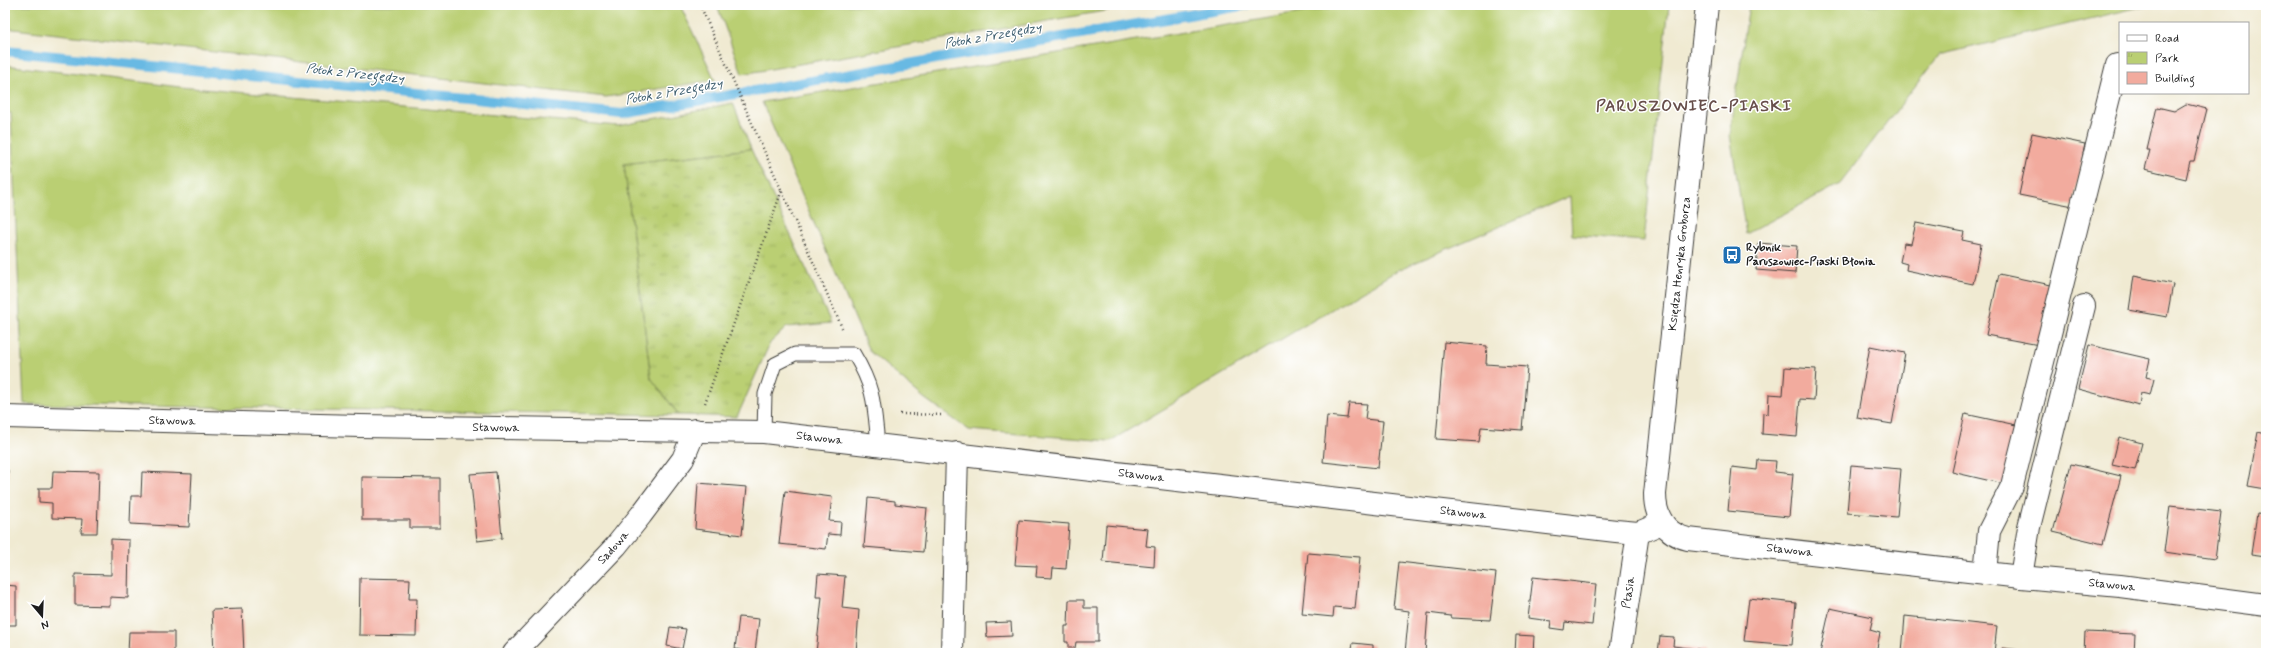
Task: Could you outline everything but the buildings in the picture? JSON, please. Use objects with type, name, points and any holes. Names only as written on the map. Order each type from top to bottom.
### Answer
[{"type":"street","name":"Księdza Henryka Groborza","points":[[1662,522],[1656,509],[1655,494],[1707,5]]},
{"type":"street","points":[[1985,573],[1989,531],[2012,486],[2117,65]]},
{"type":"street","points":[[2021,577],[2029,527],[2084,306]]},
{"type":"street","name":"Stawowa","points":[[5,417],[360,426],[764,432],[957,453],[1638,533]]},
{"type":"street","name":"Sadowa","points":[[514,653],[616,546],[641,516],[683,458],[695,430]]},
{"type":"street","points":[[952,653],[957,453]]},
{"type":"street","points":[[1638,533],[1662,522]]},
{"type":"street","name":"Stawowa","points":[[1662,522],[1675,535],[1688,539],[2021,577],[2120,586],[2266,605]]},
{"type":"street","name":"Ptasia","points":[[1620,653],[1638,533]]},
{"type":"lane","points":[[764,432],[765,394],[775,364],[795,354],[854,354],[867,375],[873,393],[878,444]]},
{"type":"path","points":[[700,5],[854,354]]},
{"type":"path","points":[[695,430],[782,189]]},
{"type":"path","points":[[875,414],[944,415]]},
{"type":"green space","points":[[5,5],[680,5],[715,80],[606,97],[5,28]]},
{"type":"green space","points":[[717,5],[1139,5],[742,74]]},
{"type":"green space","points":[[1348,5],[1669,5],[1644,241],[1572,235],[1570,196],[1398,270],[1110,441],[969,430],[924,398],[869,351],[762,102]]},
{"type":"green space","points":[[1749,5],[2148,5],[1939,55],[1840,184],[1746,234],[1730,135]]},
{"type":"green space","points":[[5,65],[180,87],[618,126],[733,103],[751,149],[624,164],[651,378],[679,415],[24,404],[11,113],[5,112]]},
{"type":"green space","points":[[751,149],[831,323],[787,327],[770,343],[737,417],[679,415],[651,378],[624,164]]},
{"type":"waterway","name":"Potok z Przegędzy","points":[[5,51],[622,114],[1246,5]]},
{"type":"place","name":"Rybnik Paruszowiec-Piaski Błonia","points":[[1732,255]]},
{"type":"district","name":"PARUSZOWIEC-PIASKI","points":[[1694,106]]}]
